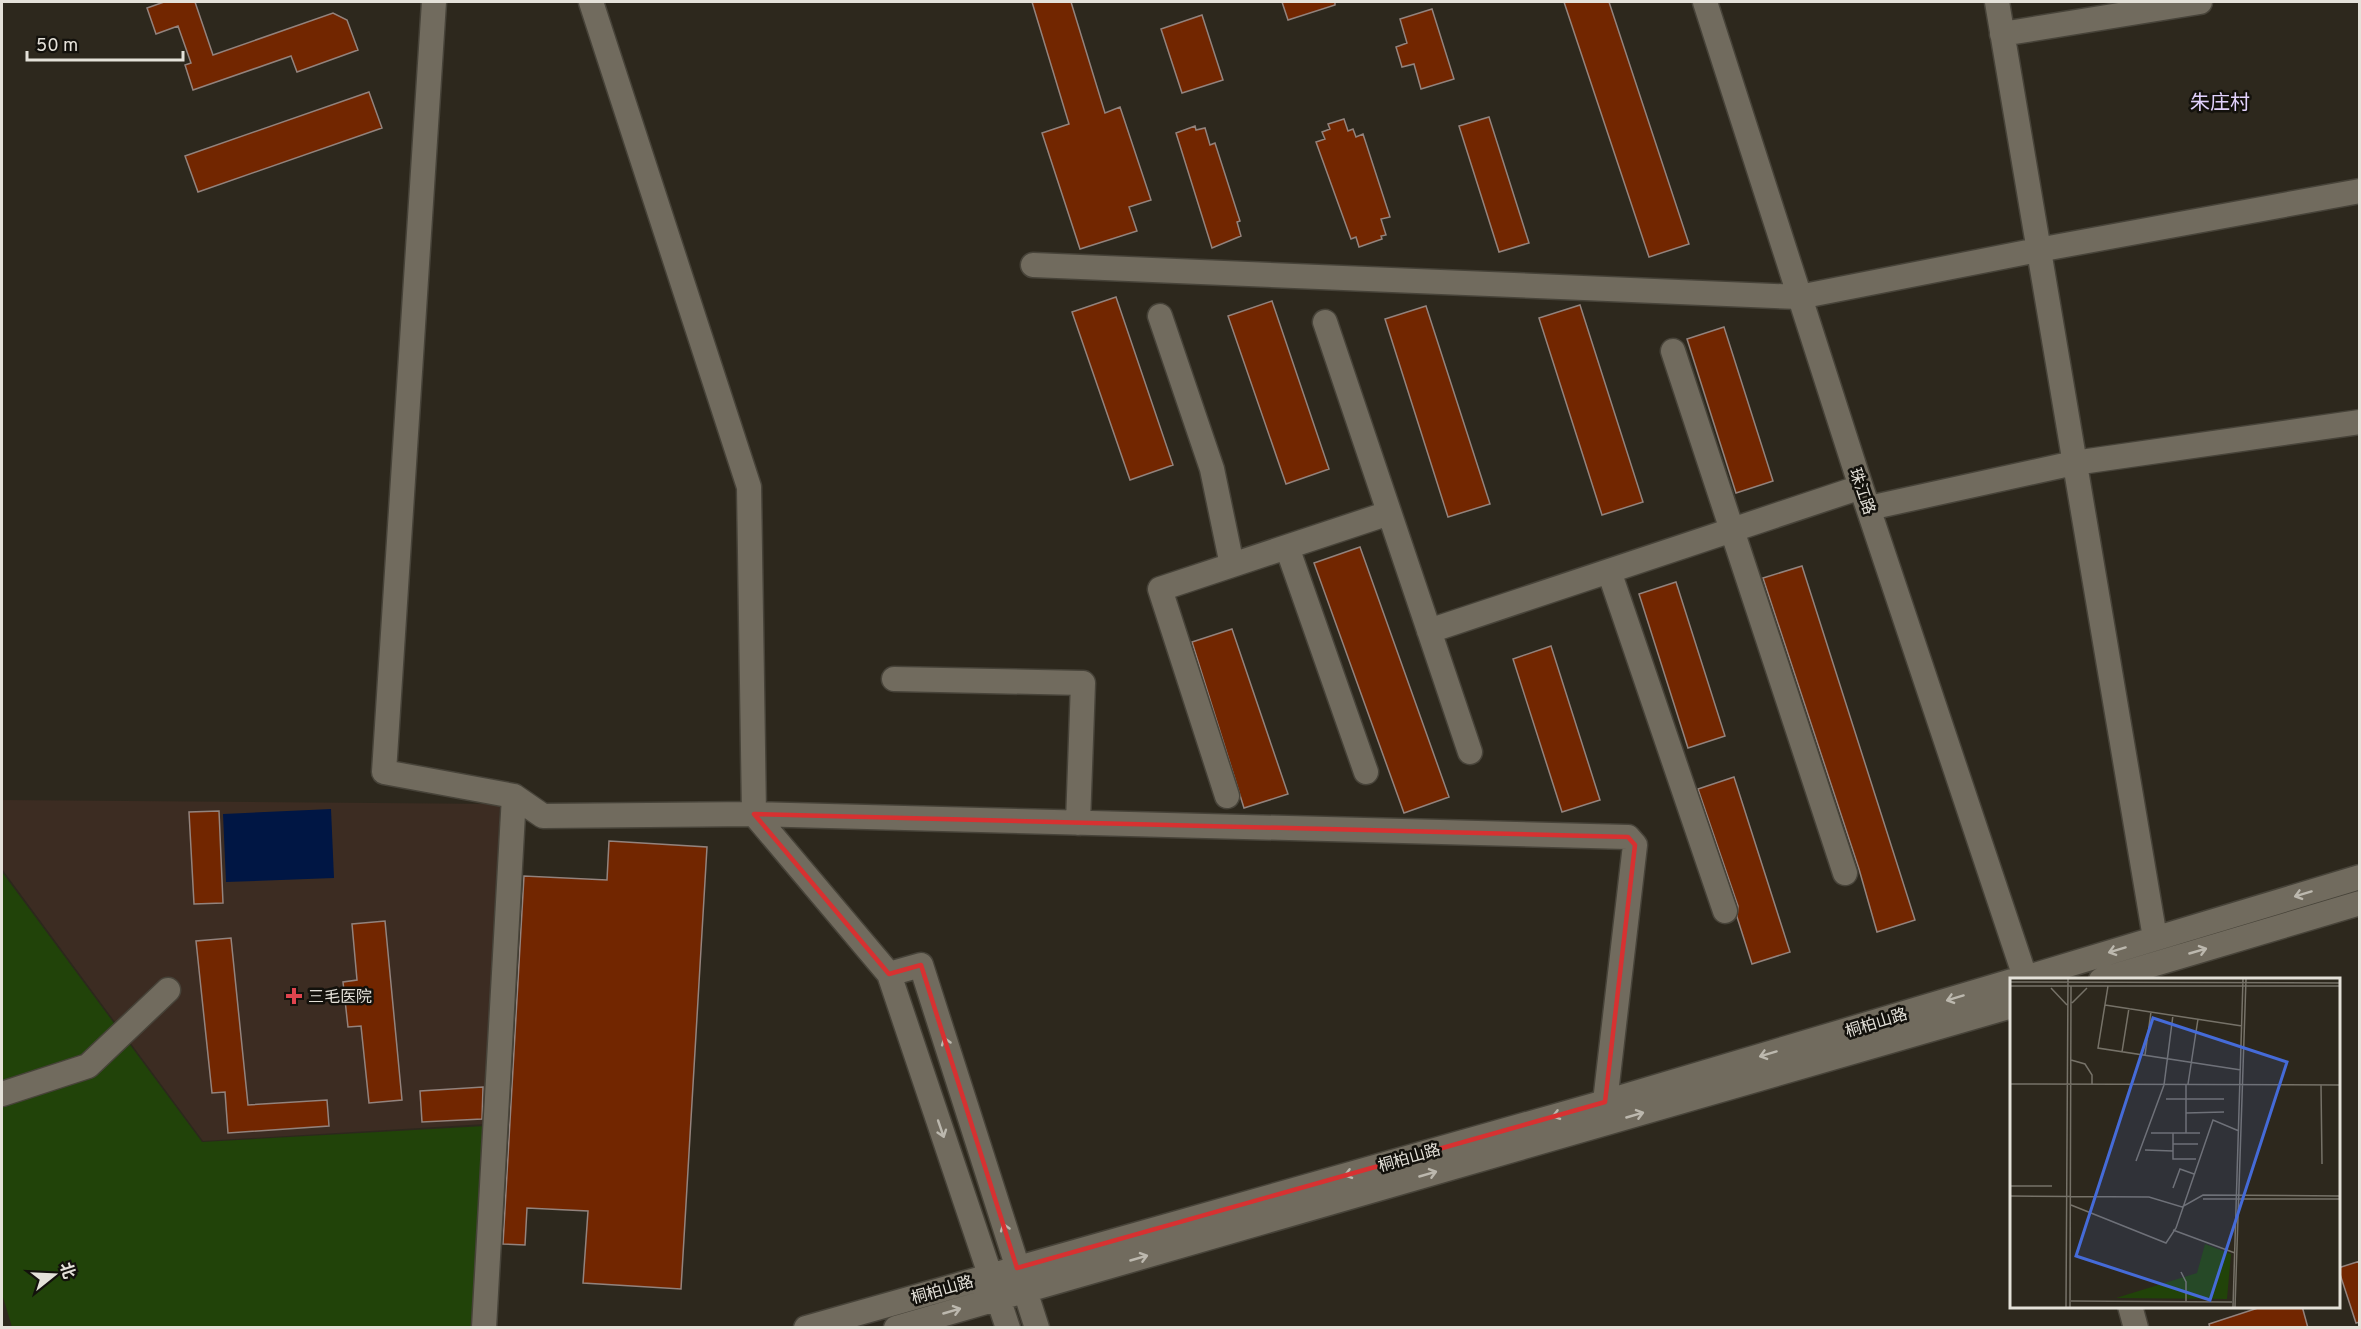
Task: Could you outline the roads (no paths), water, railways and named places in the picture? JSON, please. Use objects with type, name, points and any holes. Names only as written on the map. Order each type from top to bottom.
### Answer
[{"type":"street","points":[[434,2],[384,772],[514,796],[543,816],[754,814],[1628,837],[1635,845],[1605,1102]]},
{"type":"street","points":[[591,2],[749,487],[754,814],[889,974],[1008,1328]]},
{"type":"street","name":"珠江路","points":[[1705,2],[2020,978]]},
{"type":"street","points":[[1997,2],[2154,938]]},
{"type":"street","points":[[2002,34],[2200,2]]},
{"type":"street","points":[[1033,265],[1799,297],[2038,250],[2360,191]]},
{"type":"street","points":[[1160,316],[1212,469],[1232,565]]},
{"type":"street","points":[[1325,322],[1470,752]]},
{"type":"street","points":[[1673,351],[1845,873]]},
{"type":"street","points":[[1429,632],[1732,530],[1865,497],[2074,463],[2360,422]]},
{"type":"street","points":[[1227,796],[1160,589],[1389,513]]},
{"type":"street","points":[[1287,547],[1366,772]]},
{"type":"street","points":[[1610,571],[1725,911]]},
{"type":"street","points":[[894,679],[1083,683],[1078,823]]},
{"type":"street","points":[[484,1328],[514,796]]},
{"type":"street","name":"桐柏山路","points":[[2023,978],[2360,877]]},
{"type":"street","points":[[2109,978],[2360,903]]},
{"type":"street","points":[[889,974],[921,965],[1037,1328]]},
{"type":"street","name":"桐柏山路","points":[[806,1328],[1605,1102],[2010,982]]},
{"type":"street","points":[[2,1094],[88,1066],[168,990]]},
{"type":"street","name":"桐柏山路","points":[[896,1328],[2010,1007]]},
{"type":"street","points":[[2131,1308],[2136,1328]]},
{"type":"water","points":[[331,809],[334,878],[226,882],[223,814]]},
{"type":"place","name":"三毛医院","points":[[294,996]]},
{"type":"district","name":"朱庄村","points":[[2220,102]]}]
